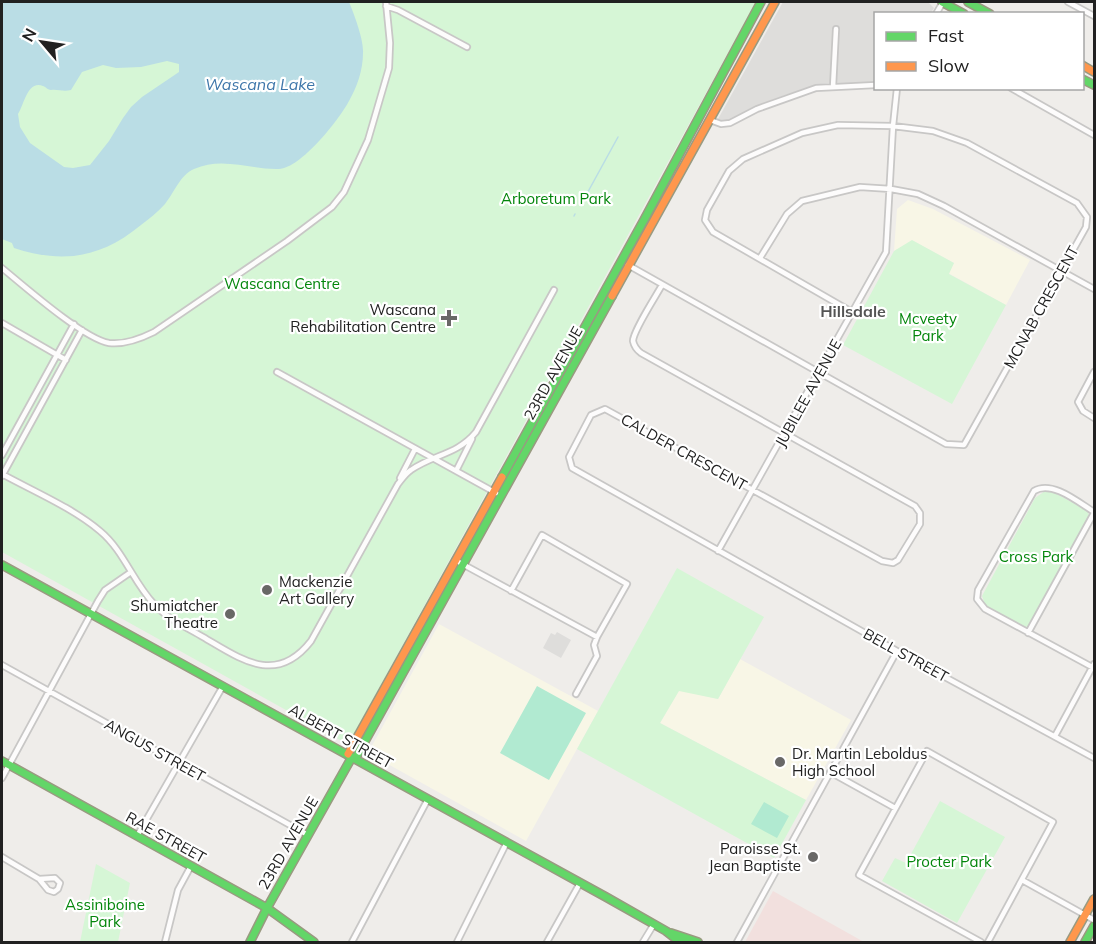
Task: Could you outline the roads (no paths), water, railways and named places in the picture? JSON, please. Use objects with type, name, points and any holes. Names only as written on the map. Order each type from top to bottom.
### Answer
[{"type":"main road","name":"23RD AVENUE","points":[[352,757],[455,560],[761,2]]},
{"type":"main road","name":"23RD AVENUE","points":[[250,942],[775,2]]},
{"type":"main road","points":[[942,2],[960,12]]},
{"type":"main road","points":[[968,2],[986,12]]},
{"type":"main road","name":"ALBERT STREET","points":[[2,565],[507,842],[654,924],[680,942]]},
{"type":"main road","name":"RAE STREET","points":[[5,763],[267,908],[314,942]]},
{"type":"main road","points":[[1070,942],[1095,899]]},
{"type":"main road","points":[[1085,942],[1095,926]]},
{"type":"main road","name":"ALBERT STREET","points":[[666,931],[698,942]]},
{"type":"street","points":[[1068,2],[1095,16]]},
{"type":"street","points":[[386,4],[467,46]]},
{"type":"street","points":[[2,268],[82,330],[99,340],[111,343],[139,339],[154,332],[287,241],[332,207],[344,192],[368,140],[389,68],[390,43],[386,4]]},
{"type":"street","points":[[833,87],[836,29]]},
{"type":"street","points":[[710,120],[721,124],[730,123],[757,109],[816,88],[874,85]]},
{"type":"street","name":"JUBILEE AVENUE","points":[[718,551],[886,252],[897,90]]},
{"type":"street","points":[[1015,90],[1095,135]]},
{"type":"street","name":"MCNAB CRESCENT","points":[[760,258],[713,232],[705,220],[707,210],[729,171],[743,159],[802,133],[838,125],[893,126],[933,131],[967,143],[1077,203],[1087,217],[1086,227],[964,445],[946,444],[820,372]]},
{"type":"street","points":[[852,312],[760,258],[787,214],[802,201],[860,187],[918,194],[1095,289]]},
{"type":"street","points":[[621,261],[820,372]]},
{"type":"street","points":[[662,285],[633,340],[641,353],[915,506],[921,518],[902,556],[893,563],[888,563],[754,490]]},
{"type":"street","points":[[456,471],[554,290]]},
{"type":"street","points":[[2,323],[66,360]]},
{"type":"street","points":[[2,455],[74,324]]},
{"type":"street","points":[[82,330],[2,475],[64,508],[99,530],[115,546],[152,602],[172,620],[240,659],[266,665],[283,663],[298,655],[310,640],[398,484],[415,448]]},
{"type":"street","points":[[276,372],[501,496]]},
{"type":"street","points":[[1095,372],[1078,402],[1083,411],[1095,418]]},
{"type":"street","name":"CALDER CRESCENT","points":[[718,551],[572,468],[569,457],[591,416],[605,409],[754,490]]},
{"type":"street","points":[[398,484],[409,471],[455,450],[476,432]]},
{"type":"street","points":[[1028,633],[1095,512],[1053,488],[1041,487],[1034,492],[978,590],[977,599],[985,609],[1028,633],[1093,665],[1056,736]]},
{"type":"street","points":[[511,591],[542,535],[627,584],[597,637],[594,645],[597,656],[576,694]]},
{"type":"street","name":"BELL STREET","points":[[718,551],[1095,758]]},
{"type":"street","points":[[455,560],[597,637]]},
{"type":"street","points":[[2,778],[5,763],[49,692],[105,590],[131,572]]},
{"type":"street","points":[[737,942],[897,651]]},
{"type":"street","name":"ANGUS STREET","points":[[2,665],[308,835]]},
{"type":"street","points":[[137,836],[223,687]]},
{"type":"street","points":[[981,942],[859,875],[927,751],[1053,822],[988,942]]},
{"type":"street","points":[[830,772],[895,808]]},
{"type":"street","points":[[352,942],[428,799]]},
{"type":"street","points":[[457,942],[507,842]]},
{"type":"street","points":[[2,857],[39,879]]},
{"type":"street","points":[[165,942],[178,890],[192,866]]},
{"type":"street","points":[[1022,879],[1095,920]]},
{"type":"street","points":[[548,942],[580,883]]},
{"type":"street","points":[[643,942],[654,924]]},
{"type":"water","name":"Wascana Lake","points":[[2,2],[349,2],[363,48],[359,78],[352,96],[337,120],[298,161],[279,169],[215,164],[194,169],[185,175],[165,204],[126,236],[111,245],[81,255],[49,256],[32,253],[14,248],[12,243],[2,239]],"holes":[[[167,61],[179,64],[179,72],[131,107],[90,165],[64,167],[30,143],[20,127],[18,114],[30,90],[38,85],[50,90],[71,90],[82,72],[103,65],[116,68],[141,67]]]},
{"type":"waterway","points":[[584,199],[618,137]]},
{"type":"place","name":"Wascana Rehabilitation Centre","points":[[449,318]]},
{"type":"place","name":"Mackenzie Art Gallery","points":[[267,590]]},
{"type":"place","name":"Shumiatcher Theatre","points":[[230,614]]},
{"type":"place","name":"Dr. Martin Leboldus High School","points":[[780,762]]},
{"type":"place","name":"Paroisse St. Jean Baptiste","points":[[813,857]]},
{"type":"district","name":"Hillsdale","points":[[853,311]]},
{"type":"park label","name":"Arboretum Park","points":[[556,198]]},
{"type":"park label","name":"Wascana Centre","points":[[282,283]]},
{"type":"park label","name":"Mcveety Park","points":[[928,326]]},
{"type":"park label","name":"Cross Park","points":[[1036,556]]},
{"type":"park label","name":"Procter Park","points":[[949,861]]},
{"type":"park label","name":"Assiniboine Park","points":[[105,912]]}]
